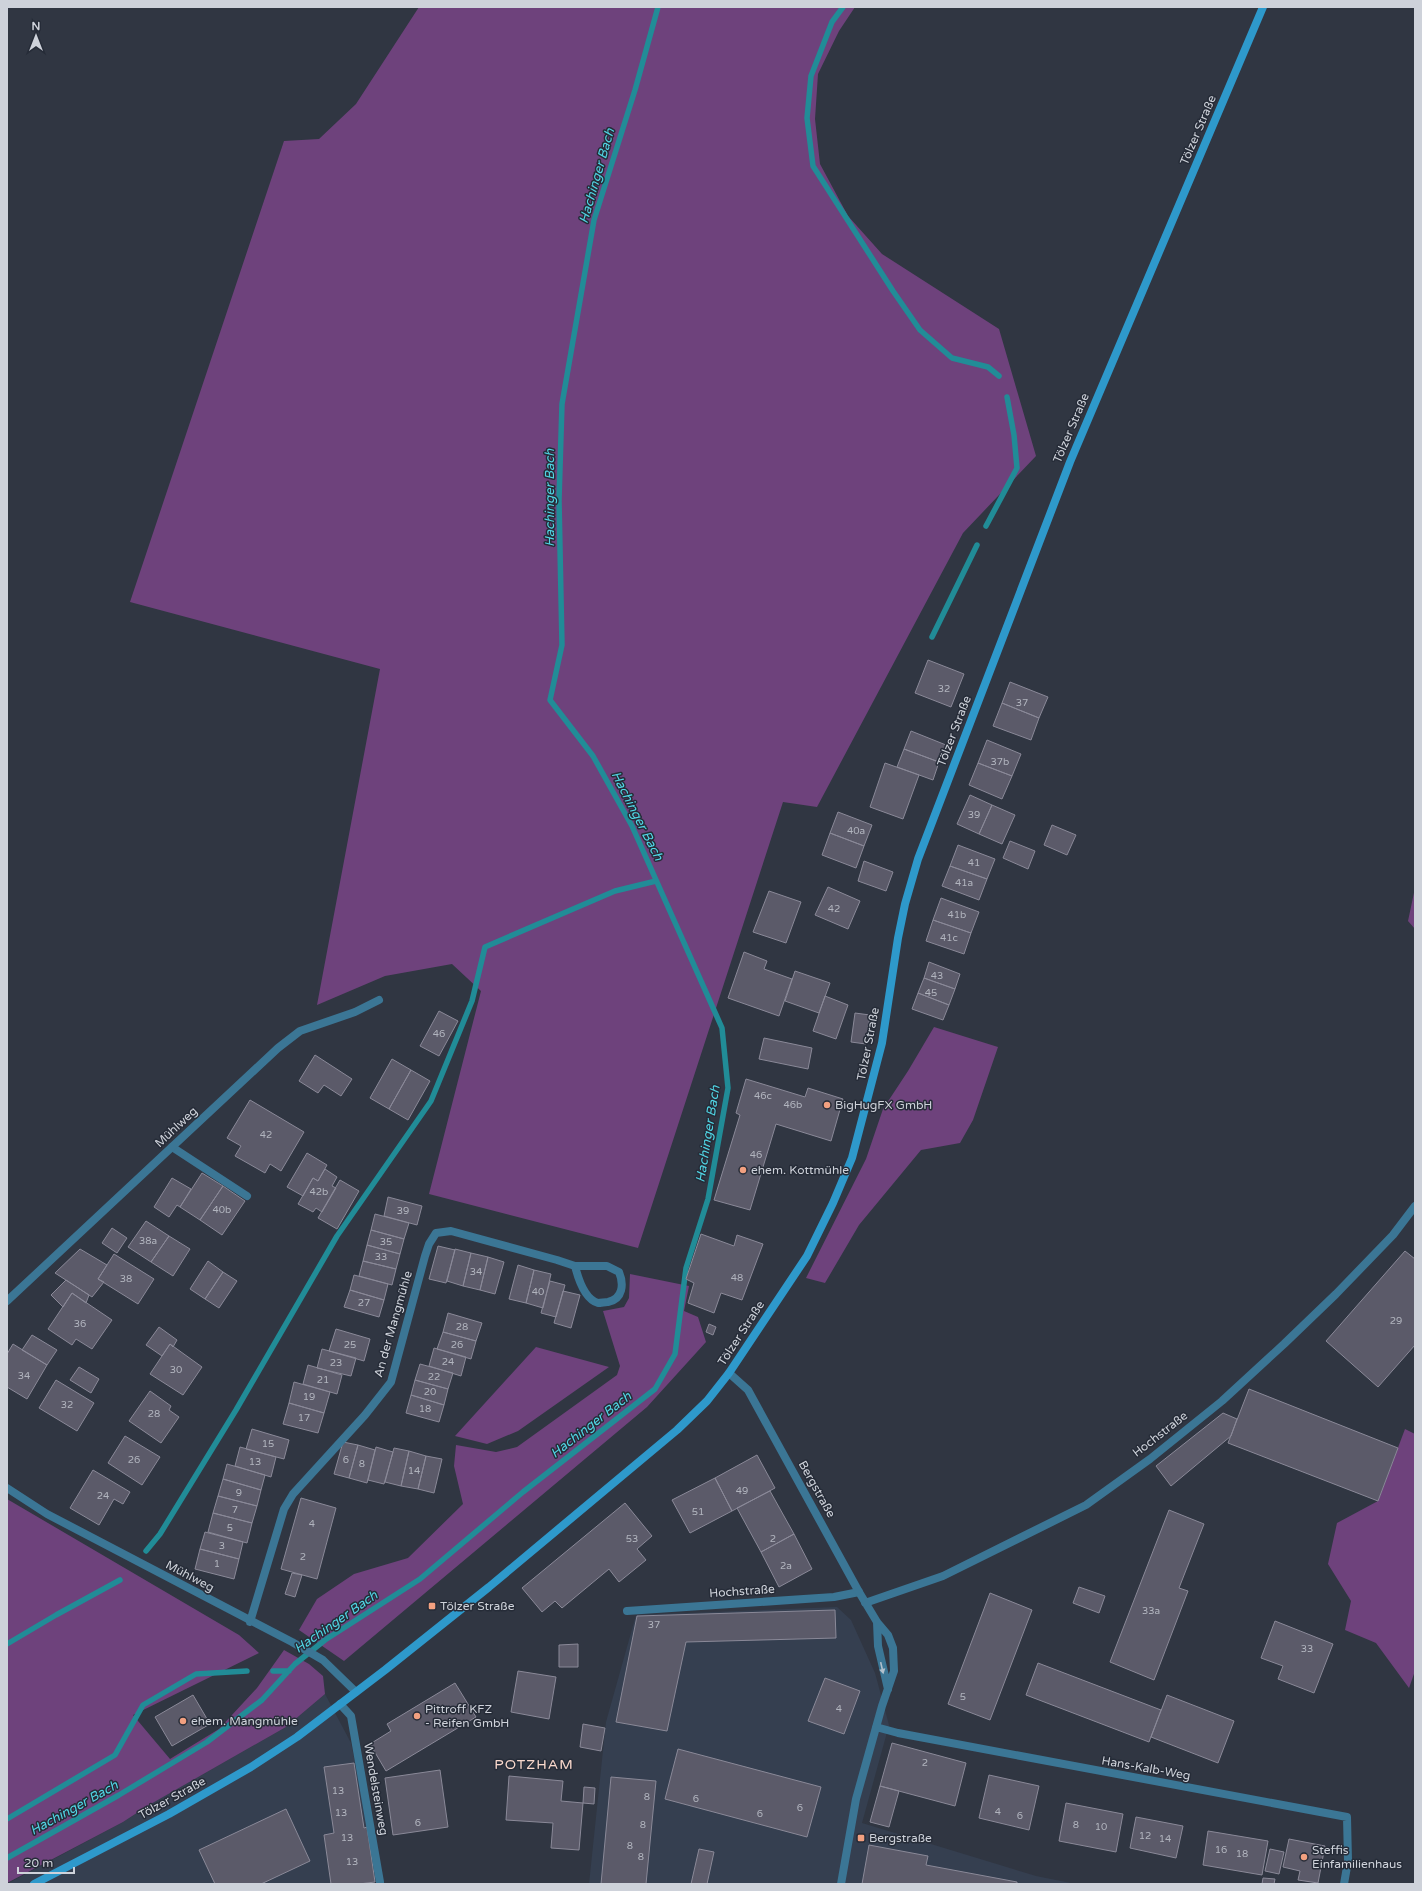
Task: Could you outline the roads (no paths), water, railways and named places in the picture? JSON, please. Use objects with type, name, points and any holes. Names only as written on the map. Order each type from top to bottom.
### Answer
[{"type":"main road","name":"Tölzer Straße","points":[[34,1884],[169,1814],[251,1767],[297,1737],[488,1587],[677,1430],[707,1401],[729,1373],[807,1256],[833,1203],[852,1158],[882,1043],[900,931],[907,897],[918,859],[1070,462],[1263,7]]},
{"type":"street","name":"Mühlweg","points":[[7,1301],[278,1048],[300,1031],[355,1012],[379,1000]]},
{"type":"street","points":[[172,1147],[247,1196]]},
{"type":"street","name":"Hochstraße","points":[[865,1603],[943,1576],[1086,1505],[1099,1496],[1150,1459],[1222,1401],[1336,1294],[1393,1235],[1415,1206]]},
{"type":"street","name":"An der Mangmühle","points":[[250,1622],[284,1510],[293,1494],[365,1415],[391,1382],[425,1256],[429,1244],[436,1234],[451,1231],[575,1266],[607,1266],[620,1272],[623,1287],[618,1297],[610,1301],[598,1303],[591,1298],[578,1279],[575,1266]]},
{"type":"street","name":"Bergstraße","points":[[729,1373],[748,1390],[865,1603],[877,1622],[888,1635],[893,1648],[894,1671],[876,1727],[856,1799],[841,1884]]},
{"type":"street","name":"Mühlweg","points":[[7,1488],[47,1514],[250,1622],[292,1642],[323,1660],[356,1692]]},
{"type":"street","name":"Hochstraße","points":[[626,1611],[834,1597],[859,1592]]},
{"type":"street","name":"Bergstraße","points":[[877,1622],[878,1646],[888,1690]]},
{"type":"street","name":"Wendelsteinweg","points":[[340,1704],[351,1716],[380,1882]]},
{"type":"street","name":"Hans-Kalb-Weg","points":[[876,1727],[898,1733],[1042,1761],[1347,1817],[1348,1861],[1344,1884]]},
{"type":"waterway","name":"Hachinger Bach","points":[[7,1858],[119,1795],[207,1742],[262,1700],[295,1664],[325,1640],[420,1579],[523,1492],[655,1389],[675,1354],[686,1268],[708,1199],[728,1088],[722,1028],[632,826],[593,756],[550,700],[562,645],[559,500],[562,404],[594,220],[635,90],[658,7]]},
{"type":"waterway","points":[[843,7],[832,22],[811,76],[807,118],[813,166],[893,291],[920,330],[952,358],[988,367],[999,376]]},
{"type":"waterway","points":[[986,526],[1017,468],[1014,435],[1007,397]]},
{"type":"waterway","points":[[932,637],[977,545]]},
{"type":"waterway","points":[[146,1551],[160,1534],[236,1410],[337,1236],[431,1101],[472,1001],[485,947],[615,891],[656,881]]},
{"type":"waterway","points":[[7,1644],[120,1580]]},
{"type":"waterway","points":[[7,1819],[115,1755],[143,1705],[196,1674],[247,1671]]},
{"type":"waterway","points":[[273,1671],[289,1671]]},
{"type":"place","name":"BigHugFX GmbH","points":[[827,1105]]},
{"type":"place","name":"ehem. Kottmühle","points":[[743,1170]]},
{"type":"place","name":"Tölzer Straße","points":[[432,1606]]},
{"type":"place","name":"Pittroff KFZ - Reifen GmbH","points":[[417,1716]]},
{"type":"place","name":"ehem. Mangmühle","points":[[183,1721]]},
{"type":"place","name":"Bergstraße","points":[[861,1838]]},
{"type":"place","name":"Steffis Einfamilienhaus","points":[[1304,1857]]},
{"type":"district","name":"POTZHAM","points":[[534,1764]]}]
